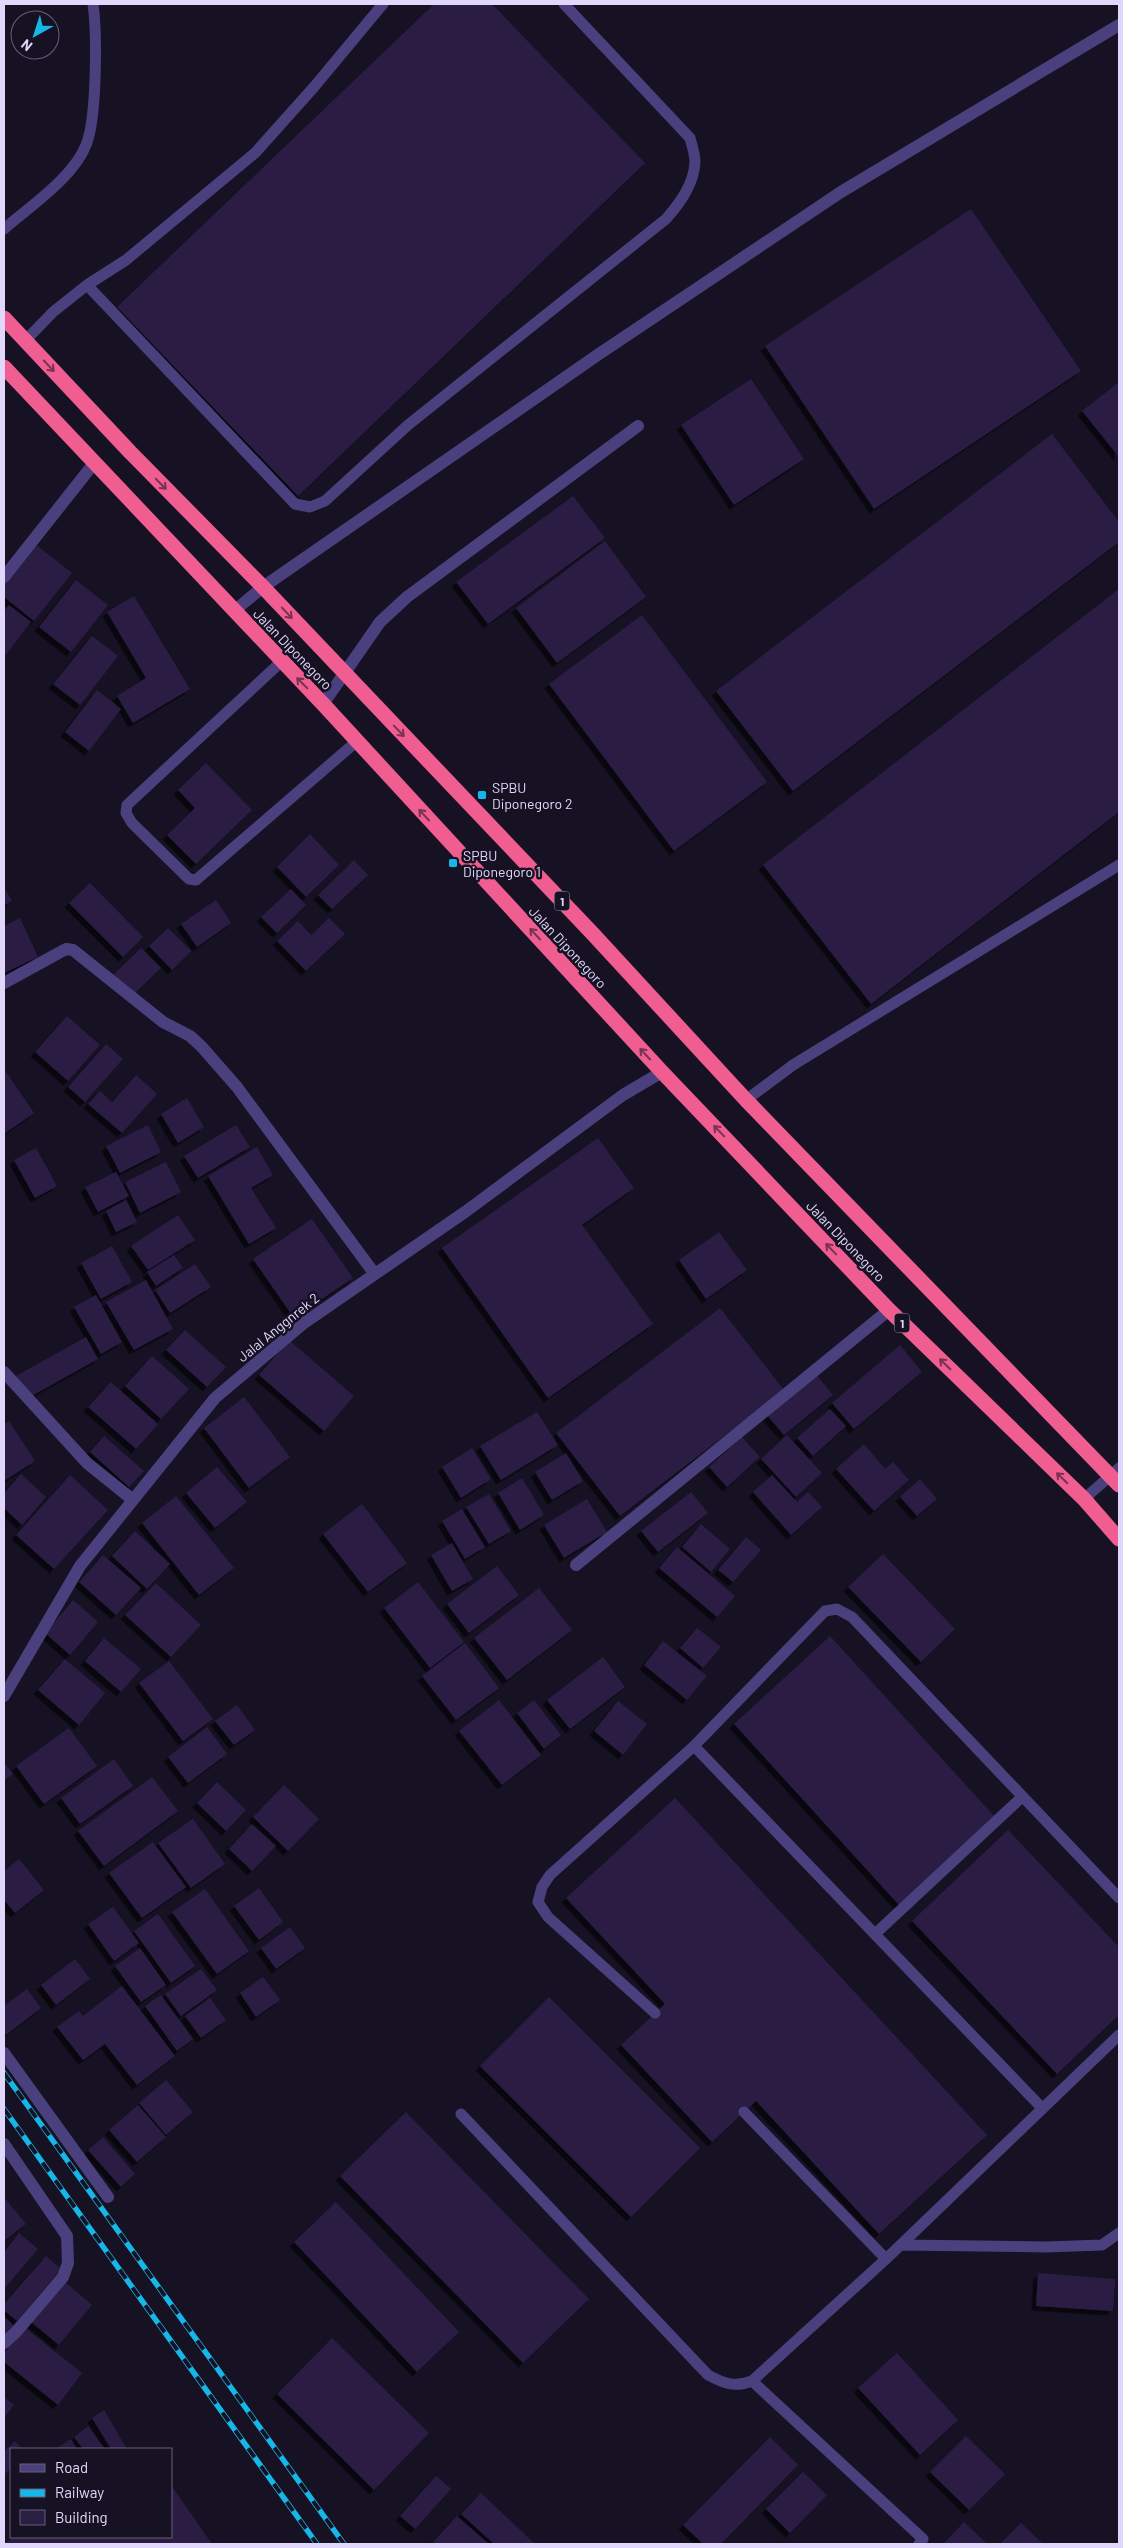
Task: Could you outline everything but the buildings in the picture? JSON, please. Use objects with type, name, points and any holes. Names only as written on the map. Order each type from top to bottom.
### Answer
[{"type":"highway","name":"Jalan Diponegoro","points":[[4,318],[130,452],[263,587],[593,934],[746,1100],[1009,1374],[1116,1476]]},
{"type":"highway","name":"Jalan Diponegoro","points":[[4,367],[281,662],[323,704],[662,1072],[889,1310],[1084,1499],[1119,1539]]},
{"type":"street","points":[[234,611],[263,587],[599,354],[841,192],[1119,25]]},
{"type":"street","points":[[323,704],[345,675],[380,622],[407,597],[638,426]]},
{"type":"street","points":[[4,577],[95,462]]},
{"type":"street","points":[[4,982],[66,949],[73,950],[163,1022],[190,1036],[237,1087],[374,1273]]},
{"type":"street","name":"Jalal Anggnrek 2","points":[[4,1696],[80,1566],[215,1398],[304,1323],[465,1212],[623,1096],[662,1072]]},
{"type":"street","points":[[576,1565],[889,1310]]},
{"type":"street","points":[[4,1372],[87,1463],[133,1500]]},
{"type":"street","points":[[4,2053],[108,2197]]},
{"type":"street","points":[[4,2144],[67,2236],[68,2263],[62,2277],[16,2332],[4,2343]]},
{"type":"lane","points":[[4,229],[68,173],[86,145],[91,118],[94,77],[96,22],[93,4]]},
{"type":"lane","points":[[26,341],[53,312],[87,285],[126,260],[255,153],[314,87],[383,4]]},
{"type":"lane","points":[[87,285],[295,504],[310,507],[325,501],[408,426],[666,220],[681,201],[691,180],[695,161],[690,138],[564,4]]},
{"type":"lane","points":[[281,662],[127,805],[126,814],[132,823],[189,879],[196,880],[356,742]]},
{"type":"lane","points":[[746,1100],[793,1065],[1119,865]]},
{"type":"lane","points":[[1084,1499],[1116,1476]]},
{"type":"lane","points":[[655,2013],[548,1917],[538,1902],[542,1887],[550,1875],[694,1746],[825,1611],[837,1610],[852,1617],[1119,1898]]},
{"type":"lane","points":[[694,1746],[1042,2108]]},
{"type":"lane","points":[[875,1934],[1022,1797]]},
{"type":"lane","points":[[461,2114],[708,2375],[726,2384],[741,2385],[752,2381],[886,2259],[1119,2034]]},
{"type":"lane","points":[[744,2112],[886,2259]]},
{"type":"lane","points":[[901,2244],[1046,2247],[1102,2245],[1119,2233]]},
{"type":"lane","points":[[752,2381],[923,2539],[919,2544]]},
{"type":"railway","points":[[4,2073],[344,2544]]},
{"type":"railway","points":[[4,2109],[317,2544]]},
{"type":"place","name":"SPBU Diponegoro 2","points":[[482,795]]},
{"type":"place","name":"SPBU Diponegoro 1","points":[[453,863]]}]
